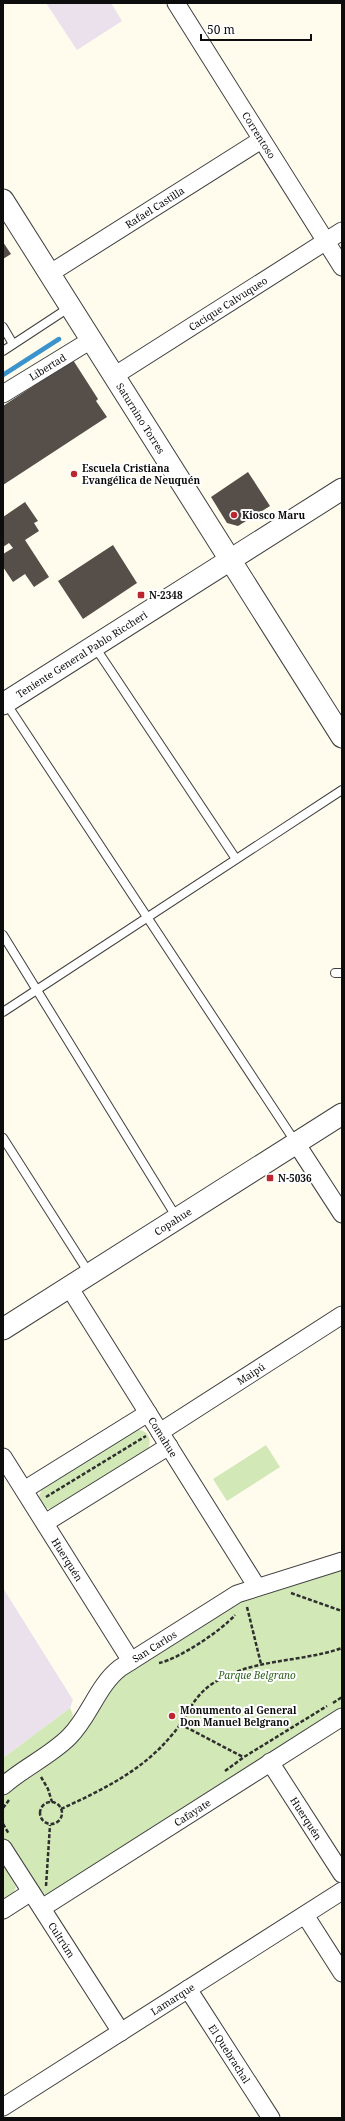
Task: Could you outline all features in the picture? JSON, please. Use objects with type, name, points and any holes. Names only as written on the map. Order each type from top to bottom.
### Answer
[{"type":"street","name":"Correntoso","points":[[176,3],[342,267]]},
{"type":"street","name":"Rafael Castilla","points":[[50,274],[261,140]]},
{"type":"street","name":"Saturnino Torres","points":[[3,200],[342,737]]},
{"type":"street","name":"Cacique Calvuqueo","points":[[114,376],[342,231]]},
{"type":"street","name":"Libertad","points":[[3,394],[91,340]]},
{"type":"street","name":"Teniente General Pablo Riccheri","points":[[4,704],[342,489]]},
{"type":"street","name":"Copahue","points":[[3,1329],[342,1114]]},
{"type":"street","points":[[296,1143],[342,1214]]},
{"type":"street","name":"Comahue","points":[[70,1287],[148,1413],[159,1438],[256,1587]]},
{"type":"street","name":"Maipú","points":[[45,1523],[159,1438],[342,1315]]},
{"type":"street","points":[[24,1490],[148,1413]]},
{"type":"street","name":"Huerquén","points":[[3,1457],[131,1661]]},
{"type":"street","name":"San Carlos","points":[[8,1791],[69,1737],[110,1677],[131,1661],[231,1597],[256,1587],[342,1561]]},
{"type":"street","name":"Cafayate","points":[[42,1908],[342,1717]]},
{"type":"street","name":"Huerquén","points":[[270,1762],[342,1874]]},
{"type":"street","name":"Cultrúm","points":[[3,1848],[39,1889],[42,1908],[121,2032]]},
{"type":"street","points":[[3,1910],[39,1889]]},
{"type":"street","name":"Lamarque","points":[[3,2107],[342,1891]]},
{"type":"street","points":[[304,1914],[342,1974]]},
{"type":"street","name":"El Quebrachal","points":[[188,1989],[271,2118]]},
{"type":"lane","points":[[3,350],[70,307]]},
{"type":"lane","points":[[3,327],[13,344]]},
{"type":"lane","points":[[94,646],[236,859]]},
{"type":"lane","points":[[4,704],[296,1143]]},
{"type":"lane","points":[[3,1012],[342,790]]},
{"type":"lane","points":[[3,935],[177,1218]]},
{"type":"lane","points":[[3,1138],[90,1274]]},
{"type":"path","points":[[45,1498],[159,1438]]},
{"type":"path","points":[[295,1590],[288,1592],[342,1611]]},
{"type":"path","points":[[243,1607],[251,1604]]},
{"type":"path","points":[[246,1605],[261,1664]]},
{"type":"path","points":[[155,1664],[172,1658],[214,1633],[228,1624],[237,1612]]},
{"type":"path","points":[[61,1809],[106,1788],[128,1774],[163,1745],[180,1724],[192,1702],[204,1690],[232,1673],[261,1664],[342,1648]]},
{"type":"path","points":[[180,1724],[244,1757]]},
{"type":"path","points":[[34,1779],[45,1771]]},
{"type":"path","points":[[39,1775],[48,1789],[52,1802],[61,1809]]},
{"type":"path","points":[[3,1808],[8,1791]]},
{"type":"path","points":[[52,1802],[42,1806],[39,1813],[43,1822],[50,1825],[60,1820],[61,1809]]},
{"type":"path","points":[[39,1889],[50,1825]]},
{"type":"shaded area","points":[[46,3],[111,3],[122,21],[77,50]]},
{"type":"shaded area","points":[[3,1588],[73,1700],[70,1708],[3,1758]]},
{"type":"green space","points":[[134,1430],[142,1431],[148,1435],[150,1442],[147,1450],[52,1509],[44,1508],[38,1498],[43,1487]]},
{"type":"green space","points":[[266,1445],[280,1467],[227,1501],[213,1479]]},
{"type":"green space","name":"Parque Belgrano","points":[[342,1568],[342,1709],[52,1893],[43,1895],[38,1891],[3,1837],[3,1795],[6,1791],[110,1685],[231,1604]]},
{"type":"green space","points":[[70,1708],[73,1718],[61,1734],[3,1778],[3,1758]]},
{"type":"green space","points":[[3,1863],[16,1887],[13,1894],[3,1901]]},
{"type":"building","points":[[3,242],[11,254],[3,259]]},
{"type":"building","points":[[73,360],[98,399],[96,401],[107,417],[3,485],[3,406]]},
{"type":"building","points":[[248,472],[270,506],[238,526],[227,523],[211,497]]},
{"type":"building","points":[[25,502],[38,521],[34,523],[39,531],[25,540],[49,577],[34,587],[25,574],[13,582],[3,567],[3,554],[13,548],[9,543],[3,547],[3,517]]},
{"type":"building","points":[[113,545],[137,583],[83,619],[58,581]]},
{"type":"waterway","points":[[3,375],[59,339]]},
{"type":"place","name":"Escuela Cristiana Evangélica de Neuquén","points":[[74,474]]},
{"type":"place","name":"Kiosco Maru","points":[[234,515]]},
{"type":"place","name":"N-2348","points":[[141,595]]},
{"type":"place","name":"N-5036","points":[[270,1178]]},
{"type":"place","name":"Monumento al General Don Manuel Belgrano","points":[[172,1716]]}]
